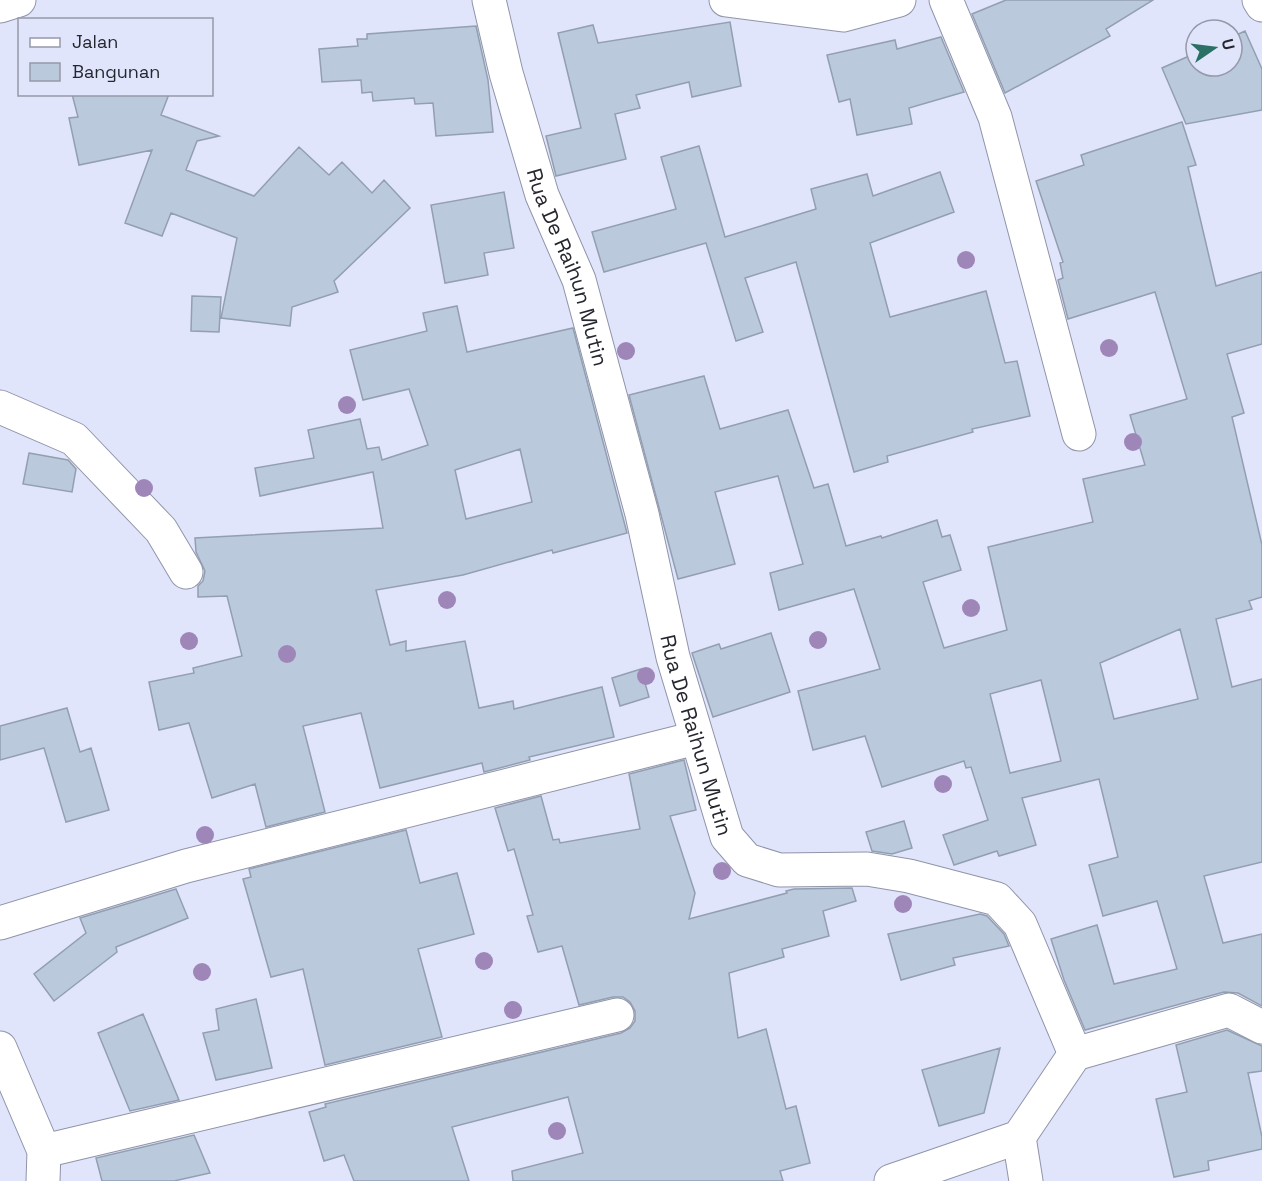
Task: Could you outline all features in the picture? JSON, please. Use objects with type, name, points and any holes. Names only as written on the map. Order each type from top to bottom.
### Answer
[{"type":"street","points":[[0,6],[20,0]]},
{"type":"street","name":"Rua De Raihun Mutin","points":[[489,0],[506,74],[542,195],[579,280],[642,514],[673,657],[727,837],[747,860],[779,870],[867,869],[909,876],[997,899],[1020,924],[1075,1054]]},
{"type":"street","points":[[726,0],[843,15],[900,0]]},
{"type":"street","points":[[946,0],[995,117],[1079,434]]},
{"type":"street","points":[[1259,0],[1262,5]]},
{"type":"street","points":[[0,407],[74,439],[161,530],[186,572]]},
{"type":"street","points":[[0,923],[186,866],[696,738]]},
{"type":"street","points":[[891,1181],[1019,1137],[1075,1054],[1229,1010],[1262,1027]]},
{"type":"street","points":[[0,1048],[44,1166],[617,1015]]},
{"type":"street","points":[[1019,1137],[1026,1181]]},
{"type":"building","points":[[1006,0],[1153,0],[1106,29],[1110,36],[1005,93],[972,14]]},
{"type":"building","points":[[730,22],[741,86],[692,97],[689,82],[636,95],[640,108],[615,114],[626,159],[556,176],[546,136],[581,128],[558,33],[593,25],[598,43]]},
{"type":"building","points":[[476,26],[488,80],[493,132],[436,136],[433,103],[415,104],[414,98],[373,101],[372,92],[362,93],[361,80],[322,82],[319,49],[358,46],[357,39],[367,39],[367,34]]},
{"type":"building","points":[[1244,31],[1262,69],[1262,110],[1186,124],[1162,68],[1184,58],[1184,78],[1244,78]]},
{"type":"building","points":[[941,37],[964,92],[909,108],[912,124],[857,135],[850,99],[839,102],[827,55],[895,40],[897,49]]},
{"type":"building","points":[[73,96],[168,96],[161,115],[219,136],[197,141],[186,170],[254,196],[299,147],[329,175],[342,162],[372,193],[384,180],[410,208],[334,281],[338,292],[292,307],[290,326],[221,318],[237,238],[171,213],[162,236],[125,223],[152,150],[79,165],[69,118],[78,117]]},
{"type":"building","points":[[1182,122],[1196,165],[1188,167],[1216,286],[1262,272],[1262,344],[1227,354],[1244,413],[1232,417],[1262,545],[1262,597],[1249,601],[1252,609],[1216,619],[1232,687],[1262,679],[1262,862],[1204,876],[1223,943],[1262,934],[1262,1006],[1238,993],[1224,992],[1085,1030],[1064,980],[1051,939],[1097,925],[1114,984],[1177,969],[1157,901],[1103,916],[1089,865],[1118,857],[1099,779],[1022,798],[1036,845],[999,856],[997,851],[954,865],[943,835],[988,820],[971,767],[966,768],[964,761],[882,787],[865,736],[813,750],[798,691],[880,669],[854,589],[779,610],[770,573],[803,564],[778,476],[715,492],[735,564],[678,579],[629,395],[704,376],[720,429],[788,410],[814,488],[828,484],[846,546],[881,536],[882,538],[937,520],[942,537],[950,535],[961,570],[923,582],[944,648],[1007,630],[988,547],[1093,522],[1083,479],[1145,465],[1130,415],[1187,399],[1155,292],[1068,319],[1058,280],[1063,278],[1060,263],[1063,262],[1036,181],[1084,165],[1081,155]],"holes":[[[1180,629],[1198,699],[1114,719],[1100,663]],[[1041,680],[1061,761],[1010,773],[990,694]]]},
{"type":"building","points":[[699,146],[725,237],[816,209],[811,189],[867,174],[873,196],[940,172],[954,212],[870,243],[890,317],[986,291],[1005,363],[1017,361],[1030,416],[972,429],[973,432],[887,456],[888,462],[854,472],[796,262],[745,278],[763,332],[736,341],[706,243],[604,272],[592,232],[676,209],[661,157]]},
{"type":"building","points":[[504,192],[514,248],[484,253],[488,275],[445,283],[431,205]]},
{"type":"building","points":[[192,296],[221,297],[219,332],[191,331]]},
{"type":"building","points":[[457,306],[467,352],[573,328],[627,533],[553,553],[552,550],[463,575],[376,590],[390,645],[406,641],[406,651],[465,641],[479,708],[513,701],[514,709],[602,687],[614,737],[529,757],[530,760],[484,772],[482,763],[380,788],[361,713],[303,726],[325,812],[266,827],[255,784],[212,798],[189,723],[159,730],[149,682],[194,673],[193,668],[242,656],[227,596],[198,597],[198,586],[203,581],[205,571],[196,552],[195,538],[383,528],[373,472],[260,496],[255,468],[314,458],[308,430],[360,419],[367,449],[379,447],[382,460],[428,445],[409,389],[363,400],[350,350],[427,331],[423,313]],"holes":[[[520,449],[532,502],[466,519],[455,470]]]},
{"type":"building","points":[[29,453],[68,460],[76,469],[72,492],[23,484]]},
{"type":"building","points":[[771,633],[790,692],[713,717],[692,653],[719,644],[721,649]]},
{"type":"building","points":[[641,669],[649,697],[620,706],[612,678]]},
{"type":"building","points":[[67,708],[80,752],[91,748],[109,810],[66,822],[44,748],[0,760],[0,726]]},
{"type":"building","points":[[684,760],[696,810],[670,816],[695,893],[689,919],[787,893],[786,891],[794,889],[852,888],[856,901],[823,911],[829,936],[782,949],[784,957],[729,973],[738,1038],[766,1029],[786,1109],[796,1106],[810,1163],[780,1171],[783,1181],[513,1181],[512,1171],[583,1153],[568,1097],[452,1127],[469,1181],[354,1181],[344,1155],[324,1161],[309,1112],[326,1107],[325,1104],[621,1033],[630,1028],[635,1021],[635,1011],[630,1002],[623,997],[613,997],[579,1005],[562,946],[538,952],[527,916],[533,915],[514,849],[508,851],[495,808],[541,796],[553,840],[559,839],[560,843],[640,829],[629,774]]},
{"type":"building","points":[[904,821],[912,848],[892,854],[872,851],[866,832]]},
{"type":"building","points":[[406,830],[420,883],[457,873],[474,934],[418,949],[442,1037],[325,1065],[303,969],[271,977],[243,879],[251,877],[249,869]]},
{"type":"building","points":[[176,889],[188,918],[116,947],[117,952],[54,1001],[34,974],[86,933],[80,918]]},
{"type":"building","points":[[980,914],[987,916],[1004,934],[1009,946],[953,958],[955,965],[901,980],[888,934]]},
{"type":"building","points":[[256,999],[272,1068],[216,1080],[203,1033],[219,1030],[216,1009]]},
{"type":"building","points":[[143,1014],[179,1100],[130,1111],[98,1033]]},
{"type":"building","points":[[1227,1030],[1262,1046],[1262,1071],[1248,1073],[1262,1137],[1262,1149],[1208,1161],[1209,1170],[1174,1177],[1156,1099],[1187,1092],[1176,1045]]},
{"type":"building","points":[[1000,1048],[984,1113],[939,1126],[922,1070]]},
{"type":"building","points":[[194,1135],[210,1173],[174,1181],[102,1181],[96,1158]]}]
